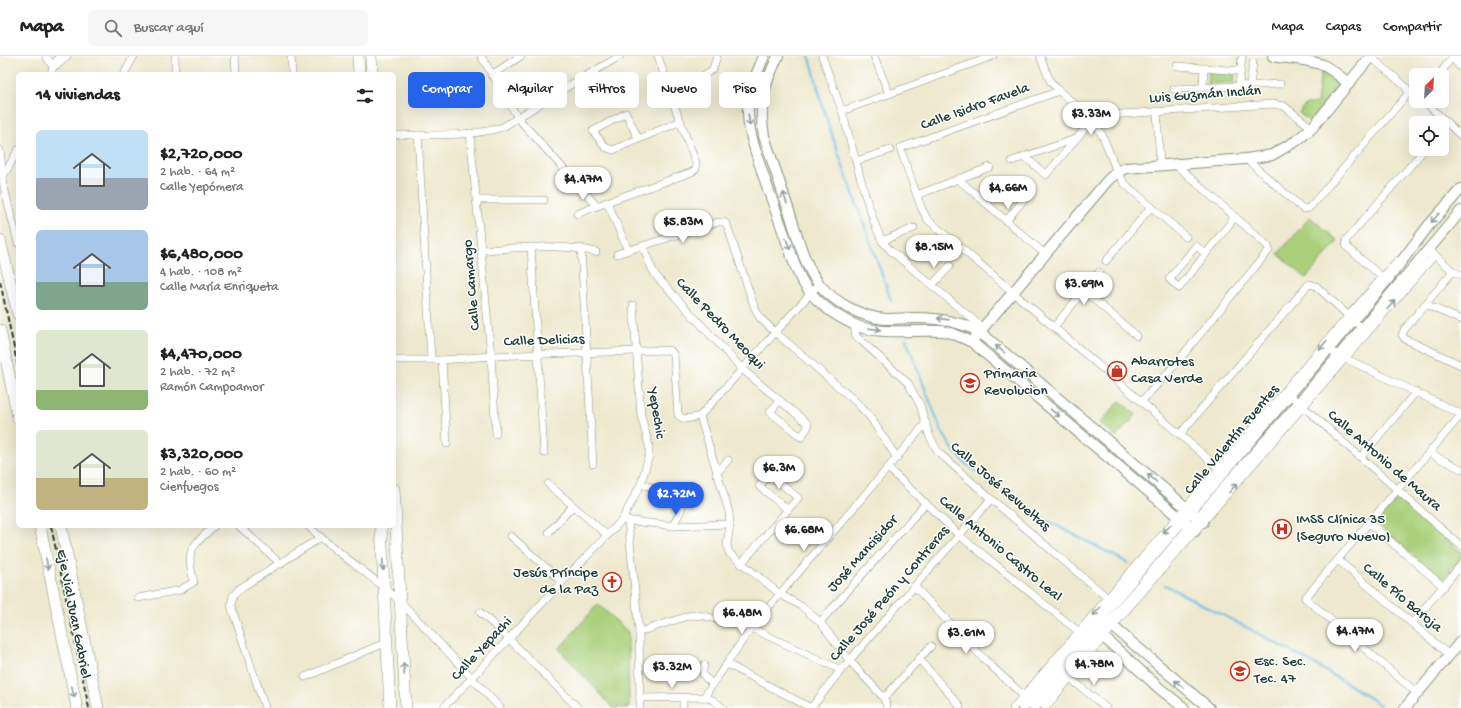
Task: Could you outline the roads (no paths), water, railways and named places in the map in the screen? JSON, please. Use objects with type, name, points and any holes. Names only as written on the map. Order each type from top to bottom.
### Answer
[{"type":"main road","points":[[358,56],[359,72]]},
{"type":"main road","points":[[371,56],[372,72]]},
{"type":"main road","points":[[0,240],[16,306]]},
{"type":"main road","points":[[0,330],[16,408]]},
{"type":"main road","points":[[396,521],[406,708]]},
{"type":"main road","name":"Eje Vial Juan Gabriel","points":[[40,528],[77,708]]},
{"type":"main road","name":"Eje Vial Juan Gabriel","points":[[61,528],[98,708]]},
{"type":"main road","points":[[381,528],[390,708]]},
{"type":"street","points":[[46,56],[52,71]]},
{"type":"street","points":[[52,71],[59,56]]},
{"type":"street","points":[[52,71],[67,56]]},
{"type":"street","points":[[125,72],[134,56]]},
{"type":"street","points":[[175,56],[175,72]]},
{"type":"street","points":[[235,56],[236,72]]},
{"type":"street","points":[[291,56],[292,72]]},
{"type":"street","points":[[491,74],[521,56]]},
{"type":"street","points":[[396,135],[470,133],[495,130],[503,127],[620,56]]},
{"type":"street","points":[[577,214],[692,172],[696,169],[696,163],[658,56]]},
{"type":"street","points":[[709,72],[713,69],[717,56]]},
{"type":"street","points":[[764,56],[754,80],[748,110],[752,139],[764,180],[794,263],[803,283],[811,294],[827,308],[854,325],[874,330],[943,331],[972,342],[1186,524]]},
{"type":"street","points":[[778,56],[765,87],[761,104],[764,136],[800,244],[809,267],[819,284],[840,302],[868,316],[886,319],[943,319],[982,330]]},
{"type":"street","points":[[822,56],[842,111],[866,198],[882,241],[890,250],[1195,515]]},
{"type":"street","points":[[874,56],[889,94]]},
{"type":"street","points":[[842,111],[993,56]]},
{"type":"street","points":[[1040,56],[1050,81],[1059,91],[1093,119],[1104,139],[1117,172],[1126,184],[1186,237]]},
{"type":"street","points":[[1239,86],[1242,56]]},
{"type":"street","points":[[1273,56],[1315,62],[1331,70],[1349,84]]},
{"type":"street","points":[[972,342],[1108,180],[1117,172],[1126,168],[1246,159],[1272,154],[1283,149],[1312,128],[1371,56],[1408,90],[1407,95],[1310,208],[1305,209],[1246,159]]},
{"type":"street","points":[[483,57],[491,74],[518,118],[597,206]]},
{"type":"street","points":[[1448,68],[1458,60]]},
{"type":"street","points":[[1250,85],[1253,63]]},
{"type":"street","points":[[1177,66],[1240,71]]},
{"type":"street","points":[[1203,87],[1204,68]]},
{"type":"street","points":[[1174,89],[1280,84]]},
{"type":"street","name":"Calle Isidro Favela","points":[[917,195],[900,148],[1059,91]]},
{"type":"street","name":"Luis Guzmán Inclán","points":[[1093,119],[1108,115],[1273,104],[1284,106],[1312,128]]},
{"type":"street","points":[[1430,108],[1436,116]]},
{"type":"street","points":[[1157,112],[1160,165]]},
{"type":"street","points":[[638,138],[626,113],[592,131],[606,147],[611,150],[681,121]]},
{"type":"street","points":[[1024,156],[1046,174],[1093,119]]},
{"type":"street","points":[[1449,129],[1461,136]]},
{"type":"street","name":"Calle Camargo","points":[[470,133],[482,250],[496,434]]},
{"type":"street","points":[[418,135],[431,359]]},
{"type":"street","points":[[752,139],[764,136]]},
{"type":"street","points":[[1012,161],[1076,139]]},
{"type":"street","points":[[0,150],[6,198],[15,218]]},
{"type":"street","points":[[856,161],[890,150]]},
{"type":"street","points":[[3,176],[16,153]]},
{"type":"street","points":[[1382,277],[1348,247],[1346,243],[1347,239],[1419,156]]},
{"type":"street","points":[[1142,401],[1173,367],[1268,253],[1269,249],[1268,246],[1174,164]]},
{"type":"street","points":[[990,167],[917,195],[927,219],[1219,468]]},
{"type":"street","points":[[958,179],[1046,255]]},
{"type":"street","name":"Calle Valentín Fuentes","points":[[1195,515],[1260,430],[1328,350],[1351,317],[1406,256],[1429,225],[1461,189]]},
{"type":"street","points":[[1006,221],[1026,197]]},
{"type":"street","points":[[477,200],[544,200]]},
{"type":"street","points":[[607,202],[628,250]]},
{"type":"street","points":[[1447,205],[1460,212]]},
{"type":"street","points":[[1106,261],[1151,207]]},
{"type":"street","name":"Calle Valentín Fuentes","points":[[1030,705],[1099,633],[1107,623],[1117,605],[1186,524],[1301,406],[1431,252],[1460,212]]},
{"type":"street","points":[[1206,254],[1196,246],[1169,279],[1179,288],[1206,254],[1235,217]]},
{"type":"street","points":[[617,254],[718,222],[724,222],[730,230],[754,306],[760,318],[856,402],[870,417],[896,458]]},
{"type":"street","points":[[882,241],[914,228]]},
{"type":"street","points":[[531,247],[544,453]]},
{"type":"street","points":[[482,250],[531,247],[581,248],[596,252]]},
{"type":"street","name":"Calle Pedro Meoqui","points":[[643,247],[657,277],[742,370],[780,400],[807,423],[808,425],[801,437],[770,412],[780,400]]},
{"type":"street","points":[[581,248],[593,464]]},
{"type":"street","points":[[1431,252],[1453,271],[1461,275]]},
{"type":"street","points":[[1013,708],[1030,705],[1078,632],[1117,605],[1141,578],[1195,515],[1219,468],[1351,317],[1382,277],[1395,263],[1406,256]]},
{"type":"street","points":[[932,285],[950,266]]},
{"type":"street","points":[[1453,271],[1404,330],[1402,335],[1405,339],[1461,365]]},
{"type":"street","points":[[1054,327],[1099,272]]},
{"type":"street","points":[[819,284],[700,416],[716,474],[729,512],[730,524],[727,548],[729,553],[780,594],[801,606],[820,622],[850,661],[884,698],[887,708]]},
{"type":"street","points":[[1180,434],[1310,284],[1316,286],[1365,331]]},
{"type":"street","points":[[1084,291],[1137,336]]},
{"type":"street","points":[[1426,304],[1461,320]]},
{"type":"street","name":"Yepechic","points":[[625,520],[641,484],[649,455],[649,446],[641,416],[633,305]]},
{"type":"street","name":"Calle José Revueltas","points":[[854,325],[856,336],[908,383],[920,405],[929,435],[938,452],[991,499],[1117,605]]},
{"type":"street","name":"Calle Delicias","points":[[396,360],[442,360],[491,356],[667,350],[674,355],[677,413],[679,417],[686,419],[700,416]]},
{"type":"street","points":[[1328,350],[1461,415],[1305,598],[1417,693]]},
{"type":"street","points":[[442,360],[447,444]]},
{"type":"street","points":[[1361,457],[1416,392]]},
{"type":"street","name":"Calle Antonio de Maura","points":[[1290,395],[1461,546]]},
{"type":"street","points":[[704,697],[751,628],[926,424]]},
{"type":"street","points":[[1246,436],[1260,430]]},
{"type":"street","points":[[1429,453],[1461,469]]},
{"type":"street","points":[[716,474],[728,460]]},
{"type":"street","name":"Calle Antonio Castro Leal","points":[[888,468],[959,535],[1078,632]]},
{"type":"street","points":[[742,564],[787,509],[798,498],[770,474],[759,486],[787,509]]},
{"type":"street","points":[[548,484],[606,536]]},
{"type":"street","points":[[641,484],[682,497],[684,504],[673,526]]},
{"type":"street","name":"Calle José Peón y Contreras","points":[[811,708],[840,670],[850,661],[991,499]]},
{"type":"street","name":"José Mancisidor","points":[[820,622],[926,503]]},
{"type":"street","points":[[549,532],[573,506]]},
{"type":"street","points":[[640,708],[639,632],[625,520],[673,526],[730,524]]},
{"type":"street","name":"Calle Yepachi","points":[[443,708],[606,536],[625,520]]},
{"type":"street","points":[[1369,523],[1444,587]]},
{"type":"street","points":[[138,598],[180,590],[194,582],[189,557],[191,550],[212,528]]},
{"type":"street","points":[[241,528],[281,564]]},
{"type":"street","points":[[310,528],[320,538],[384,587],[401,602],[500,708]]},
{"type":"street","points":[[511,536],[562,582]]},
{"type":"street","points":[[265,708],[231,606],[233,596],[239,589],[281,564],[320,538]]},
{"type":"street","name":"Calle Pío Baroja","points":[[1338,560],[1449,655]]},
{"type":"street","points":[[1412,623],[1444,587],[1461,565]]},
{"type":"street","points":[[915,587],[1030,705]]},
{"type":"street","points":[[480,612],[578,708]]},
{"type":"street","points":[[639,632],[691,615],[698,615],[751,628],[840,670]]},
{"type":"street","points":[[1107,623],[1209,708]]},
{"type":"street","points":[[1045,708],[1070,678],[1099,633],[1159,688],[1184,708]]},
{"type":"street","points":[[1405,708],[1461,641]]},
{"type":"street","points":[[305,677],[387,642]]},
{"type":"street","points":[[884,698],[931,646]]},
{"type":"street","points":[[919,660],[960,708]]},
{"type":"street","points":[[727,664],[811,708]]},
{"type":"street","points":[[704,665],[702,674],[713,684]]},
{"type":"street","points":[[1070,678],[1106,708]]},
{"type":"street","points":[[640,698],[704,697],[714,700],[723,708]]},
{"type":"street","points":[[683,698],[683,708]]},
{"type":"waterway","points":[[809,56],[824,112],[891,301]]},
{"type":"waterway","points":[[906,339],[941,430],[954,451],[966,464],[1046,520],[1128,563]]},
{"type":"waterway","points":[[1165,585],[1328,672],[1380,705]]},
{"type":"railway","points":[[0,281],[16,357]]},
{"type":"railway","points":[[51,528],[89,708]]},
{"type":"place","name":"Abarrotes Casa Verde","points":[[1117,371]]},
{"type":"place","name":"Primaria Revolucion","points":[[970,383]]},
{"type":"place","name":"IMSS Clínica 35 (Seguro Nuevo)","points":[[1282,529]]},
{"type":"place","name":"Jesús Príncipe de la Paz","points":[[612,582]]},
{"type":"place","name":"Esc. Sec. Tec. 47","points":[[1240,671]]}]
